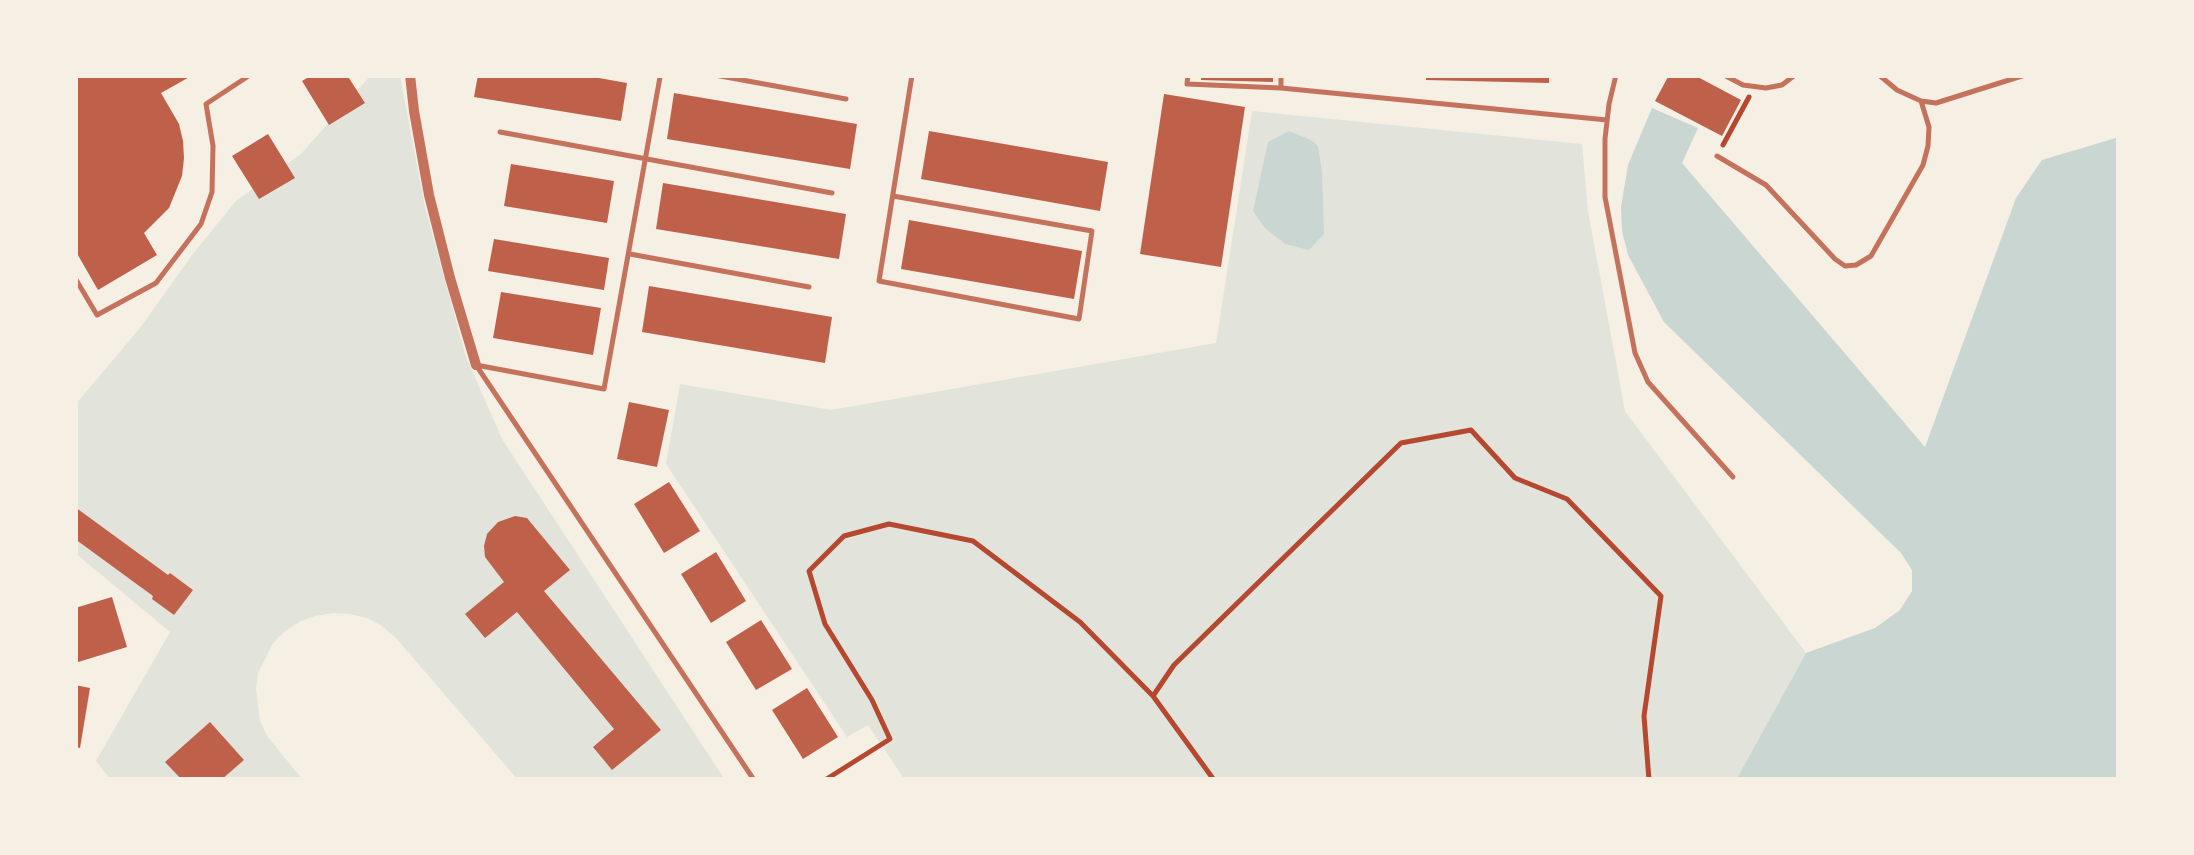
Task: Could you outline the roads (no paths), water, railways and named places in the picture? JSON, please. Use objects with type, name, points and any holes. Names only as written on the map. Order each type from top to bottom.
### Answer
[{"type":"street","points":[[410,75],[429,195],[476,365]]},
{"type":"lane","points":[[75,278],[97,315],[156,283],[201,224],[212,192],[213,146],[206,104],[250,75]]},
{"type":"lane","points":[[715,75],[846,100]]},
{"type":"lane","points":[[893,196],[1092,232],[1078,319],[879,281],[912,75]]},
{"type":"lane","points":[[1188,75],[1187,84],[1281,88],[1607,120]]},
{"type":"lane","points":[[1281,75],[1281,88]]},
{"type":"lane","points":[[1616,75],[1607,120],[1606,196],[1635,353],[1648,382],[1734,476]]},
{"type":"lane","points":[[1724,75],[1754,88],[1782,85],[1795,75]]},
{"type":"lane","points":[[1879,75],[1897,90],[1921,101],[1936,102],[2024,75]]},
{"type":"lane","points":[[476,365],[604,388],[660,77]]},
{"type":"lane","points":[[1717,156],[1766,185],[1835,259],[1845,266],[1856,264],[1871,256],[1922,165],[1929,127],[1921,101]]},
{"type":"lane","points":[[500,132],[832,193]]},
{"type":"lane","points":[[628,254],[808,287]]},
{"type":"lane","points":[[476,365],[754,780]]}]
